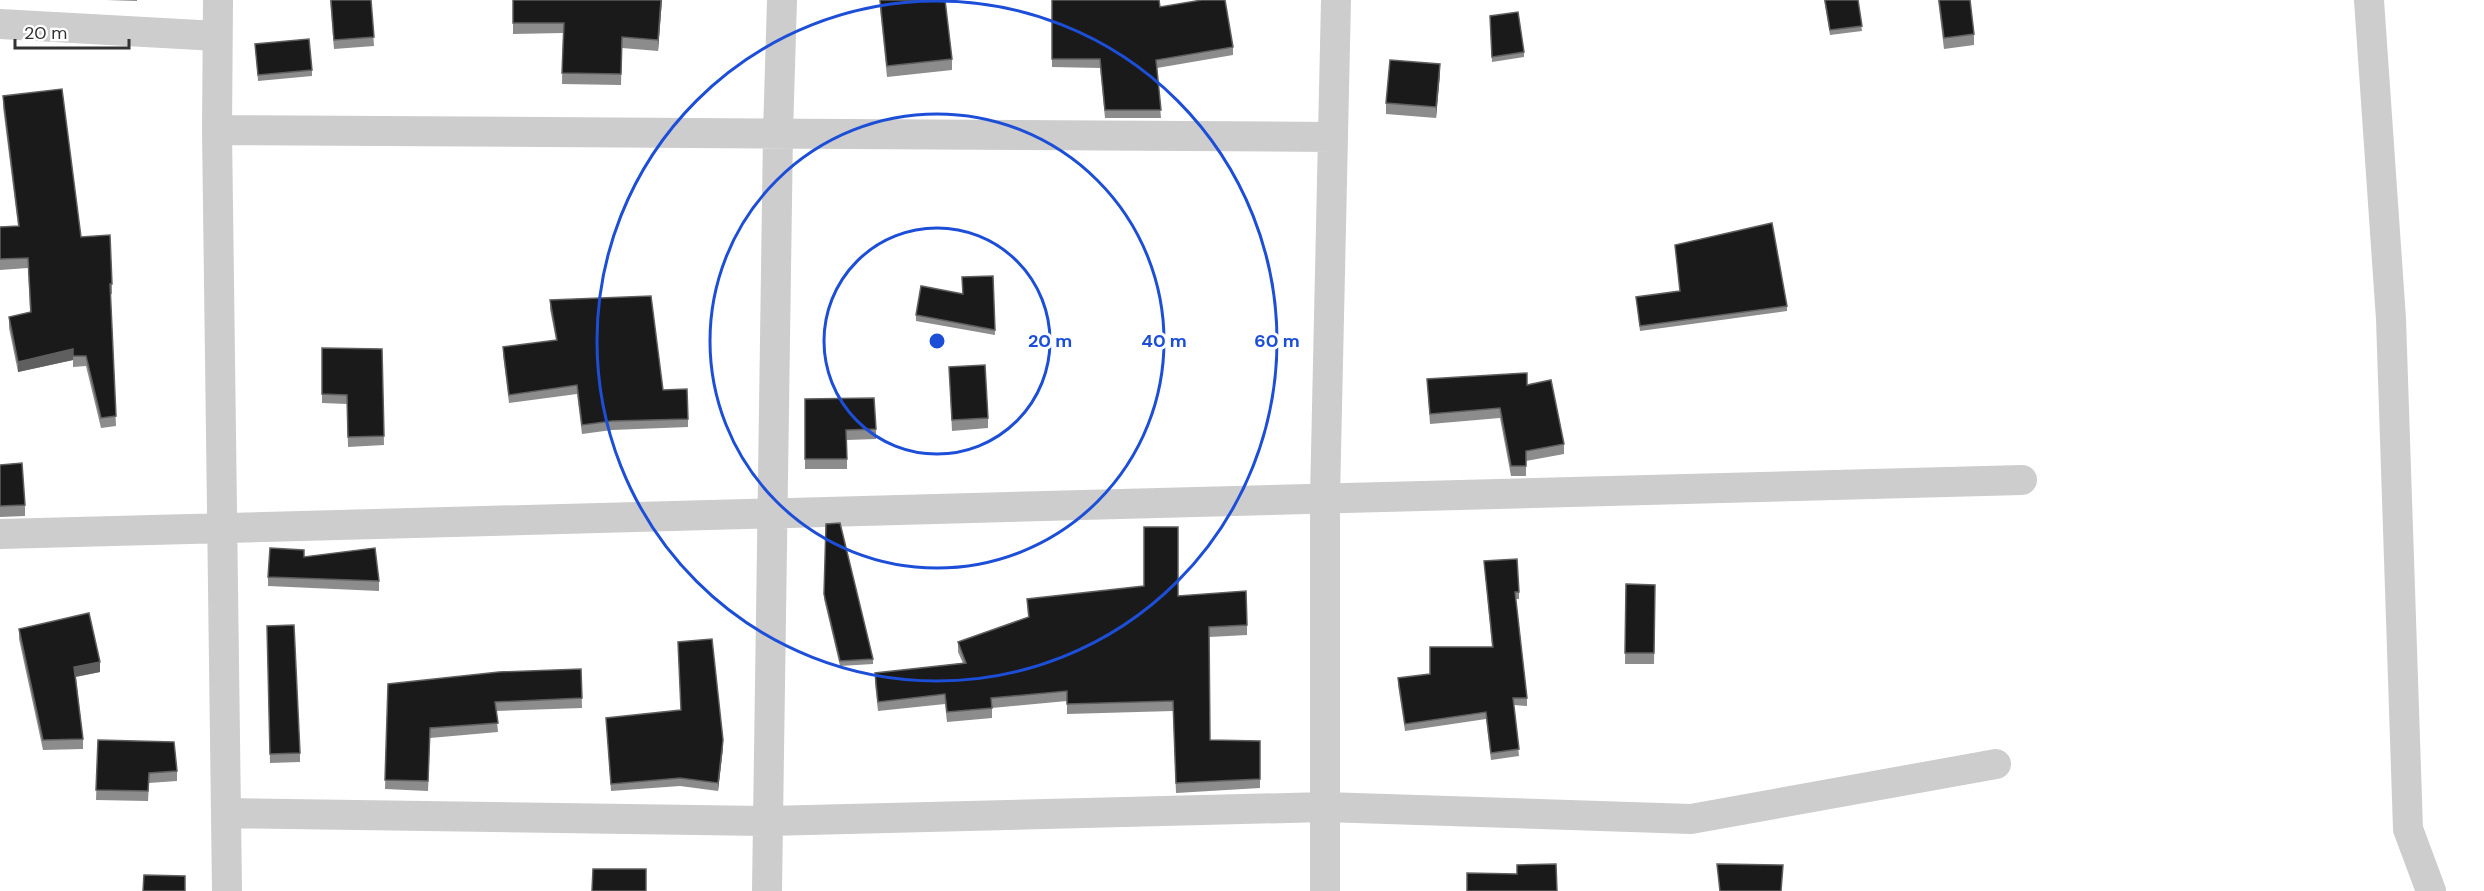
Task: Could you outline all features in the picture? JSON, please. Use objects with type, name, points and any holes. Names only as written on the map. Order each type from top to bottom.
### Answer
[{"type":"street","points":[[218,0],[217,130],[227,891]]},
{"type":"street","points":[[767,891],[782,0]]},
{"type":"street","points":[[1325,891],[1325,498],[1336,0]]},
{"type":"street","points":[[2369,0],[2391,319],[2408,829],[2431,891]]},
{"type":"street","points":[[0,24],[217,36]]},
{"type":"street","points":[[217,130],[1334,137]]},
{"type":"street","points":[[0,534],[2022,480]]},
{"type":"street","points":[[226,813],[768,821],[1325,807],[1691,819],[1996,764]]},
{"type":"building","points":[[331,0],[371,0],[374,37],[334,40]]},
{"type":"building","points":[[513,0],[661,0],[658,40],[622,37],[621,74],[562,73],[564,23],[513,23]]},
{"type":"building","points":[[880,0],[945,0],[952,59],[887,66]]},
{"type":"building","points":[[1052,0],[1159,0],[1160,7],[1202,0],[1225,0],[1233,47],[1156,60],[1161,110],[1105,110],[1100,59],[1052,59]]},
{"type":"building","points":[[1825,0],[1858,0],[1862,26],[1830,30]]},
{"type":"building","points":[[1939,0],[1970,0],[1974,34],[1944,38]]},
{"type":"building","points":[[1518,12],[1524,52],[1492,57],[1490,16]]},
{"type":"building","points":[[309,39],[312,70],[258,75],[255,44]]},
{"type":"building","points":[[1390,60],[1440,64],[1436,107],[1386,103]]},
{"type":"building","points":[[62,89],[81,237],[110,235],[116,416],[101,418],[86,356],[73,356],[73,349],[18,362],[9,317],[31,312],[28,258],[0,259],[0,227],[19,226],[3,96]]},
{"type":"building","points":[[1772,223],[1787,306],[1640,326],[1636,297],[1680,291],[1675,245]]},
{"type":"building","points":[[993,276],[995,330],[916,315],[921,286],[963,294],[962,277]]},
{"type":"building","points":[[651,296],[663,390],[687,389],[688,419],[612,421],[582,425],[577,385],[509,395],[503,347],[557,340],[550,300]]},
{"type":"building","points":[[322,348],[382,349],[384,436],[348,437],[347,395],[322,394]]},
{"type":"building","points":[[985,365],[988,418],[952,420],[949,367]]},
{"type":"building","points":[[1527,373],[1527,385],[1551,380],[1564,444],[1526,451],[1526,466],[1511,466],[1500,408],[1430,414],[1427,379]]},
{"type":"building","points":[[874,398],[876,429],[846,430],[847,459],[805,459],[805,399]]},
{"type":"building","points":[[22,463],[25,505],[0,506],[0,465]]},
{"type":"building","points":[[840,523],[873,659],[840,661],[824,594],[826,524]]},
{"type":"building","points":[[1144,527],[1178,527],[1178,596],[1246,591],[1247,625],[1209,627],[1210,740],[1260,741],[1260,779],[1176,783],[1173,701],[1067,704],[1067,691],[991,698],[992,708],[947,712],[945,694],[878,702],[875,673],[966,663],[958,642],[1029,617],[1027,599],[1144,586]]},
{"type":"building","points":[[270,548],[304,550],[304,557],[375,548],[379,581],[268,577]]},
{"type":"building","points":[[1517,559],[1519,592],[1515,592],[1527,698],[1513,698],[1519,749],[1491,753],[1486,712],[1405,724],[1398,678],[1430,674],[1430,647],[1493,647],[1484,561]]},
{"type":"building","points":[[1626,584],[1655,585],[1654,653],[1625,653]]},
{"type":"building","points":[[89,613],[100,662],[74,667],[83,739],[43,740],[19,629]]},
{"type":"building","points":[[294,625],[300,753],[270,754],[267,626]]},
{"type":"building","points":[[712,639],[723,740],[718,783],[680,778],[611,784],[606,718],[681,710],[678,642]]},
{"type":"building","points":[[581,669],[582,698],[495,702],[498,723],[430,728],[428,781],[385,780],[388,684],[499,672]]},
{"type":"building","points":[[98,740],[174,742],[177,771],[149,773],[148,791],[96,790]]},
{"type":"building","points":[[1556,864],[1557,891],[1467,891],[1467,873],[1517,874],[1517,865]]},
{"type":"building","points":[[1717,864],[1783,865],[1781,891],[1720,891]]},
{"type":"building","points":[[593,869],[646,869],[646,891],[592,891]]},
{"type":"building","points":[[144,875],[185,876],[185,891],[143,891]]}]
